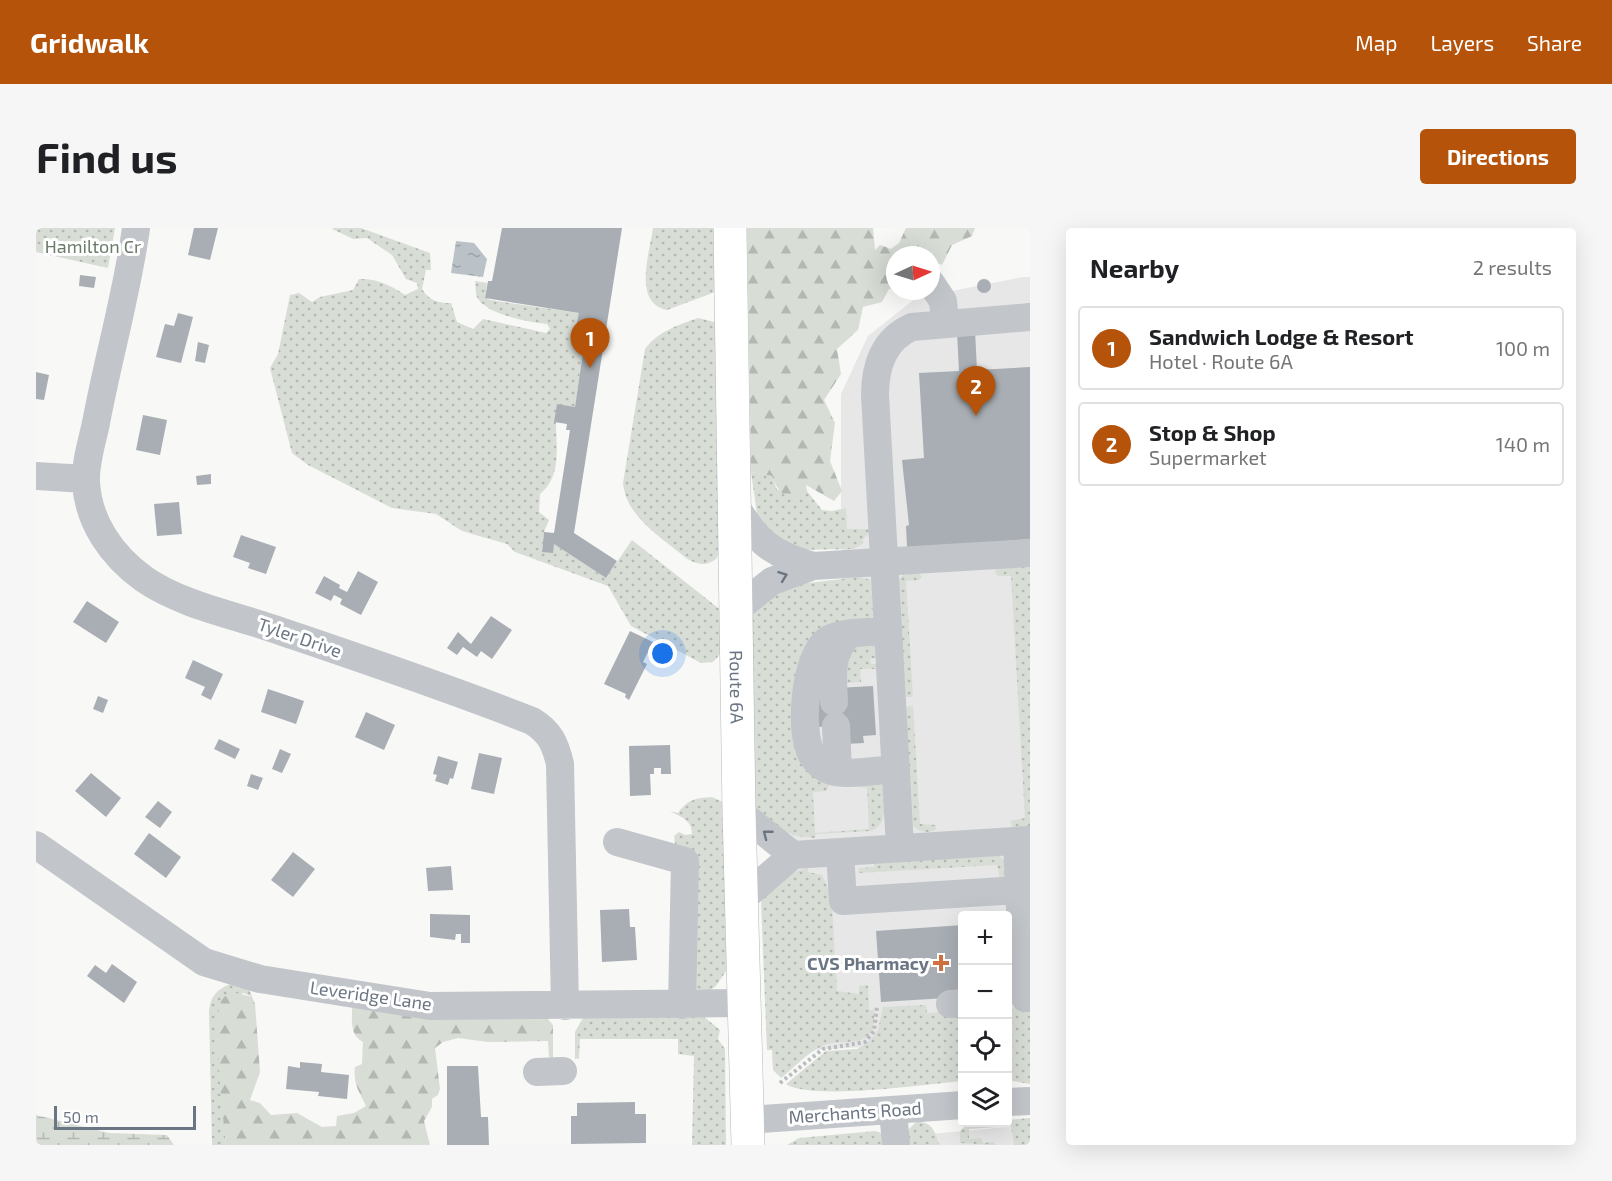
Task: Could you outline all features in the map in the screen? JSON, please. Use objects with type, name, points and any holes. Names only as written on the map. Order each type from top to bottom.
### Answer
[{"type":"main road","name":"Route 6A","points":[[730,228],[739,812],[748,1132]]},
{"type":"street","name":"Tyler Drive","points":[[136,228],[126,289],[99,405],[86,479],[91,511],[110,547],[128,566],[155,586],[428,680],[532,721],[546,730],[555,744],[560,764],[565,1006]]},
{"type":"street","points":[[940,296],[943,301],[945,323]]},
{"type":"street","points":[[900,848],[875,395],[878,369],[886,349],[900,332],[912,327],[1030,317]]},
{"type":"street","points":[[36,476],[86,479]]},
{"type":"street","points":[[734,503],[749,528],[774,552],[813,566]]},
{"type":"street","points":[[736,610],[772,581],[813,566],[1030,553]]},
{"type":"street","points":[[888,631],[844,635],[825,642],[811,668],[806,692],[808,743],[815,760],[835,771],[896,769]]},
{"type":"street","points":[[835,771],[830,714],[833,670],[837,648],[844,635]]},
{"type":"street","points":[[739,812],[793,855]]},
{"type":"street","points":[[742,899],[793,855],[1024,841],[1019,890],[1021,999]]},
{"type":"street","points":[[617,842],[685,861],[682,1005]]},
{"type":"street","name":"Leveridge Lane","points":[[36,845],[204,962],[260,978],[430,1005],[565,1006],[745,1003]]},
{"type":"street","points":[[840,852],[843,901],[1019,890]]},
{"type":"street","points":[[1012,1102],[1030,1101]]},
{"type":"street","name":"Merchants Road","points":[[748,1132],[893,1110],[958,1105]]},
{"type":"street","points":[[893,1110],[896,1145]]},
{"type":"path","points":[[780,1083],[823,1049],[855,1046],[865,1042],[874,1031],[877,1006]]},
{"type":"shaded area","points":[[1030,277],[1030,1036],[1012,1038],[1012,911],[958,911],[958,1041],[799,1051],[785,683],[844,611],[841,536],[841,394],[868,336],[913,300],[940,300],[940,293]]},
{"type":"shaded area","points":[[1030,1125],[1030,1145],[811,1145],[1012,1127]]},
{"type":"green space","name":"Hamilton Cr","points":[[36,228],[115,228],[108,268],[36,252]]},
{"type":"green space","points":[[361,228],[430,253],[431,270],[426,270],[422,289],[435,300],[451,303],[457,322],[473,329],[483,319],[546,333],[550,329],[547,324],[510,317],[483,305],[477,297],[475,281],[487,283],[485,297],[490,300],[579,313],[575,331],[586,332],[575,407],[557,405],[556,464],[548,485],[540,494],[539,512],[549,520],[544,532],[542,551],[554,544],[606,578],[632,540],[722,611],[722,652],[713,662],[701,663],[631,626],[608,586],[515,552],[507,544],[462,531],[436,514],[392,508],[308,465],[292,453],[270,368],[278,354],[290,295],[299,293],[312,302],[320,297],[353,290],[359,279],[384,283],[405,295],[418,289],[417,283],[406,279],[392,255],[367,238],[353,239],[332,229]]},
{"type":"green space","points":[[653,228],[720,228],[715,292],[667,310],[656,305],[650,298],[646,287],[647,263]]},
{"type":"green space","points":[[747,228],[873,228],[875,250],[880,245],[886,247],[886,295],[882,302],[863,307],[858,330],[837,349],[841,374],[824,400],[835,423],[830,461],[842,491],[834,501],[806,485],[807,491],[789,497],[781,492],[772,476],[751,472]]},
{"type":"green space","points":[[906,228],[975,228],[972,236],[952,245],[942,265],[940,264],[940,246],[895,246],[899,243]]},
{"type":"green space","points":[[698,318],[715,322],[719,551],[717,558],[702,564],[686,558],[646,525],[631,506],[623,483],[645,349],[662,333]]},
{"type":"green space","points":[[751,472],[772,476],[777,490],[807,491],[822,510],[832,511],[846,508],[847,529],[869,529],[869,533],[862,540],[864,543],[853,549],[795,550],[783,546],[757,514]]},
{"type":"green space","points":[[1030,566],[1030,827],[1013,828],[1010,821],[1025,818],[1011,576],[998,576],[995,573],[996,568]]},
{"type":"green space","points":[[905,573],[919,573],[922,577],[919,580],[906,581],[913,697],[904,697],[898,580]]},
{"type":"green space","points":[[859,577],[871,580],[873,616],[803,673],[829,786],[826,791],[813,792],[815,833],[869,829],[867,788],[851,786],[882,780],[884,816],[877,827],[871,831],[816,834],[815,838],[794,835],[778,829],[751,803],[752,614],[763,599],[799,584]]},
{"type":"green space","points":[[849,645],[875,646],[875,658],[870,659],[871,664],[876,664],[876,669],[860,669],[861,682],[843,683]]},
{"type":"green space","points":[[913,706],[920,824],[936,825],[936,829],[930,832],[912,825],[904,707]]},
{"type":"green space","points":[[712,797],[723,802],[728,962],[726,971],[716,986],[710,990],[696,989],[674,836],[679,832],[685,835],[692,834],[692,829],[685,820],[670,811],[678,813],[693,800]]},
{"type":"green space","points":[[997,854],[1004,860],[1005,878],[1000,880],[997,865],[858,873],[859,868],[874,867],[874,863]]},
{"type":"green space","points":[[808,868],[808,872],[822,875],[828,888],[831,888],[837,991],[859,994],[859,986],[868,985],[869,1010],[874,1010],[874,1024],[865,1038],[822,1046],[781,1078],[773,1070],[772,1050],[767,1050],[761,902],[768,890],[780,880]]},
{"type":"green space","points":[[230,984],[249,988],[252,997],[244,993],[220,1003],[219,1031],[226,1145],[212,1145],[209,1011],[215,994]]},
{"type":"green space","points":[[233,992],[252,997],[255,1004],[260,1072],[250,1100],[260,1103],[271,1115],[297,1113],[322,1127],[336,1126],[337,1116],[354,1113],[366,1106],[355,1078],[355,1067],[362,1064],[363,1042],[356,1036],[353,1028],[352,1008],[356,1005],[547,1018],[553,1025],[553,1059],[549,1057],[548,1041],[488,1042],[458,1038],[443,1042],[435,1048],[440,1089],[438,1095],[432,1099],[432,1107],[424,1121],[430,1145],[226,1145],[219,1073],[218,1016],[222,1000]]},
{"type":"green space","points":[[926,1005],[927,1013],[958,1010],[958,1081],[844,1091],[799,1089],[786,1084],[826,1051],[857,1049],[869,1042],[878,1030],[883,1007]]},
{"type":"green space","points":[[1030,1006],[1030,1084],[1012,1081],[1012,1008]]},
{"type":"green space","points":[[703,1016],[720,1030],[718,1039],[725,1049],[726,1145],[692,1145],[694,1056],[678,1054],[678,1039],[580,1039],[579,1058],[575,1059],[575,1032],[583,1018]]},
{"type":"green space","points":[[36,1115],[109,1133],[167,1135],[174,1145],[36,1145]]},
{"type":"green space","points":[[1030,1118],[1030,1145],[1014,1145],[1012,1120]]},
{"type":"green space","points":[[916,1122],[926,1123],[932,1128],[939,1145],[906,1145],[908,1130]]},
{"type":"green space","points":[[964,1127],[997,1127],[969,1129],[969,1139],[981,1138],[983,1143],[994,1142],[995,1145],[960,1143],[960,1131]]},
{"type":"green space","points":[[875,1131],[881,1133],[882,1145],[787,1145],[799,1138]]},
{"type":"water","points":[[456,241],[474,243],[487,259],[483,277],[451,273]]},
{"type":"building","points":[[194,228],[218,228],[210,260],[188,255]]},
{"type":"building","points":[[502,228],[622,228],[574,533],[617,561],[606,578],[554,544],[553,553],[542,552],[544,532],[554,533],[570,430],[566,430],[567,424],[554,422],[557,404],[575,407],[586,332],[575,331],[579,313],[485,298],[488,281],[492,281]]},
{"type":"building","points":[[80,275],[96,277],[94,288],[79,286]]},
{"type":"building","points":[[981,279],[987,279],[991,286],[987,293],[981,293],[977,289],[977,283]]},
{"type":"building","points":[[178,313],[193,317],[181,363],[156,357],[165,324],[174,326]]},
{"type":"building","points":[[975,331],[977,370],[1030,367],[1030,539],[910,549],[907,546],[906,526],[909,525],[902,460],[924,458],[919,373],[959,371],[957,332]]},
{"type":"building","points":[[198,342],[209,345],[205,363],[195,361]]},
{"type":"building","points":[[36,372],[49,375],[44,400],[36,399]]},
{"type":"building","points":[[143,415],[167,420],[160,455],[136,450]]},
{"type":"building","points":[[211,474],[211,484],[197,485],[196,476]]},
{"type":"building","points":[[179,502],[182,534],[157,536],[154,504]]},
{"type":"building","points":[[241,535],[276,547],[266,574],[248,568],[250,563],[233,557]]},
{"type":"building","points":[[358,571],[378,582],[361,615],[340,604],[342,599],[334,595],[331,601],[315,593],[324,576],[347,592]]},
{"type":"building","points":[[87,601],[119,622],[106,643],[73,622]]},
{"type":"building","points":[[491,616],[512,630],[492,659],[481,651],[477,657],[463,647],[457,655],[447,648],[458,632],[471,644]]},
{"type":"building","points":[[630,631],[653,642],[643,662],[647,664],[629,700],[625,697],[626,694],[604,684]]},
{"type":"building","points":[[193,660],[223,674],[211,700],[201,695],[205,687],[185,678]]},
{"type":"building","points":[[873,686],[876,735],[863,736],[864,743],[845,744],[839,726],[815,727],[814,703],[837,688]]},
{"type":"building","points":[[268,689],[304,701],[296,724],[261,712]]},
{"type":"building","points":[[98,696],[108,700],[103,713],[93,709]]},
{"type":"building","points":[[366,712],[395,725],[384,750],[355,737]]},
{"type":"building","points":[[219,739],[240,749],[235,759],[214,749]]},
{"type":"building","points":[[670,745],[671,774],[661,774],[661,768],[654,768],[654,774],[650,774],[651,795],[630,796],[629,746]]},
{"type":"building","points":[[280,749],[291,754],[282,773],[272,769]]},
{"type":"building","points":[[479,753],[502,758],[494,794],[471,789]]},
{"type":"building","points":[[438,756],[458,762],[453,779],[450,778],[448,785],[435,781],[437,775],[433,774]]},
{"type":"building","points":[[91,773],[121,798],[106,817],[75,791]]},
{"type":"building","points":[[251,774],[263,778],[258,790],[247,786]]},
{"type":"building","points":[[158,801],[172,812],[160,828],[145,817]]},
{"type":"building","points":[[149,833],[181,857],[166,878],[134,854]]},
{"type":"building","points":[[293,852],[315,869],[293,897],[271,880]]},
{"type":"building","points":[[451,866],[453,890],[428,891],[426,868]]},
{"type":"building","points":[[629,909],[630,927],[635,927],[637,960],[602,962],[600,910]]},
{"type":"building","points":[[430,914],[470,915],[470,943],[461,943],[461,934],[456,934],[455,940],[430,937]]},
{"type":"building","name":"CVS Pharmacy","points":[[958,925],[958,997],[881,1002],[876,931]]},
{"type":"building","points":[[112,964],[137,982],[124,1003],[87,976],[95,965],[106,973]]},
{"type":"building","points":[[300,1062],[322,1064],[321,1072],[349,1075],[347,1099],[318,1096],[319,1092],[286,1089],[288,1066],[300,1068]]},
{"type":"building","points":[[447,1066],[478,1066],[481,1117],[488,1117],[489,1145],[447,1145]]},
{"type":"building","points":[[635,1102],[635,1114],[646,1114],[646,1143],[571,1144],[571,1116],[577,1116],[577,1103]]},
{"type":"place","name":"Sandwich Lodge & Resort","points":[[590,368]]},
{"type":"place","name":"Stop & Shop","points":[[976,416]]},
{"type":"place","name":"CVS Pharmacy","points":[[941,963]]}]
